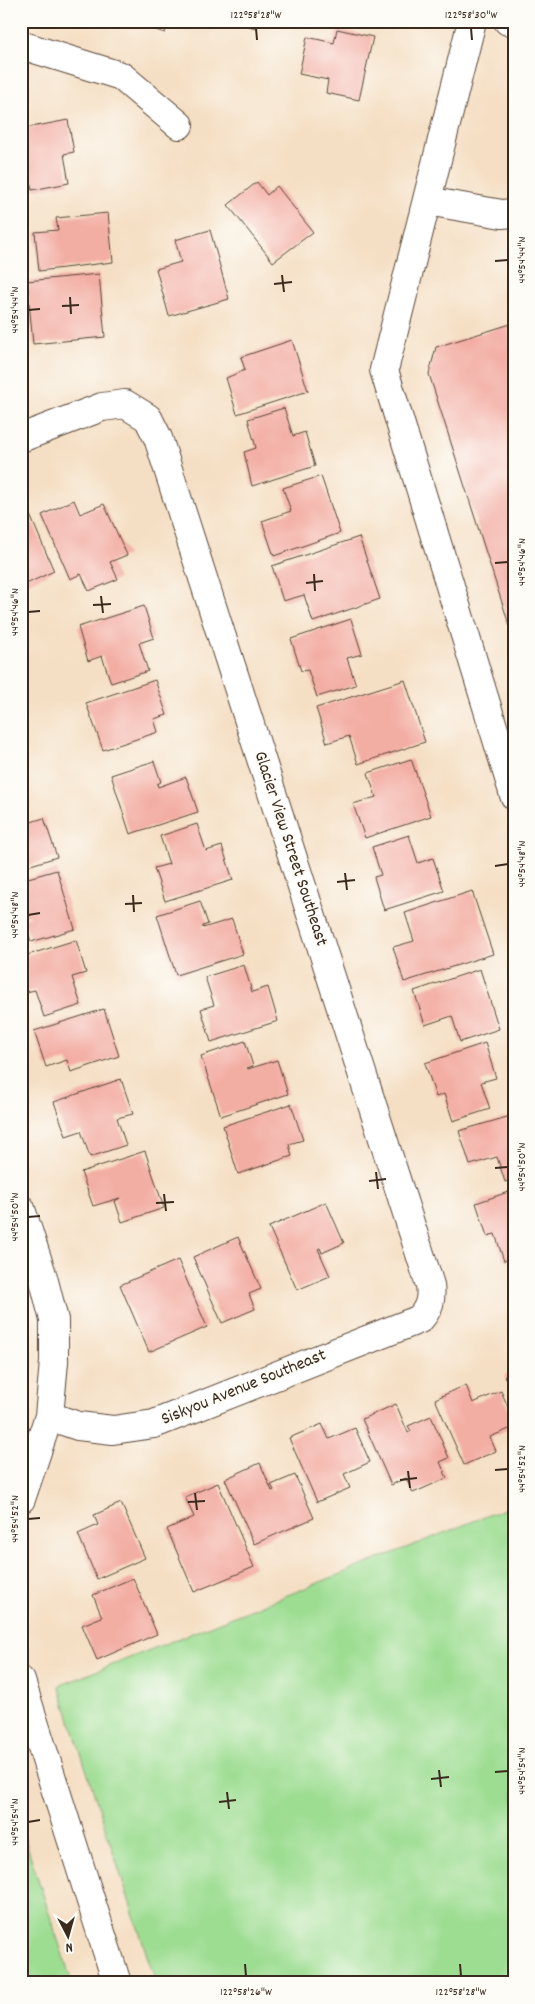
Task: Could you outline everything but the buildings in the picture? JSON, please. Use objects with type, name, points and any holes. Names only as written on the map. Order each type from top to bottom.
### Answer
[{"type":"street","points":[[472,21],[384,370],[514,795]]},
{"type":"street","points":[[508,21],[514,23]]},
{"type":"street","points":[[21,45],[121,76],[179,125]]},
{"type":"street","points":[[427,201],[502,214],[514,213]]},
{"type":"street","name":"Glacier View Street Southeast","points":[[21,438],[102,407],[125,404],[148,418],[158,438],[430,1285],[432,1297],[429,1308]]},
{"type":"street","points":[[21,1209],[43,1277],[54,1320],[54,1362],[49,1416],[21,1499]]},
{"type":"street","name":"Siskyou Avenue Southeast","points":[[49,1416],[78,1426],[113,1430],[154,1424],[420,1320],[429,1308]]},
{"type":"street","points":[[21,1681],[117,1983]]},
{"type":"green space","points":[[514,1505],[514,1983],[156,1983],[59,1686]]},
{"type":"green space","points":[[21,1827],[72,1983],[21,1983]]}]
